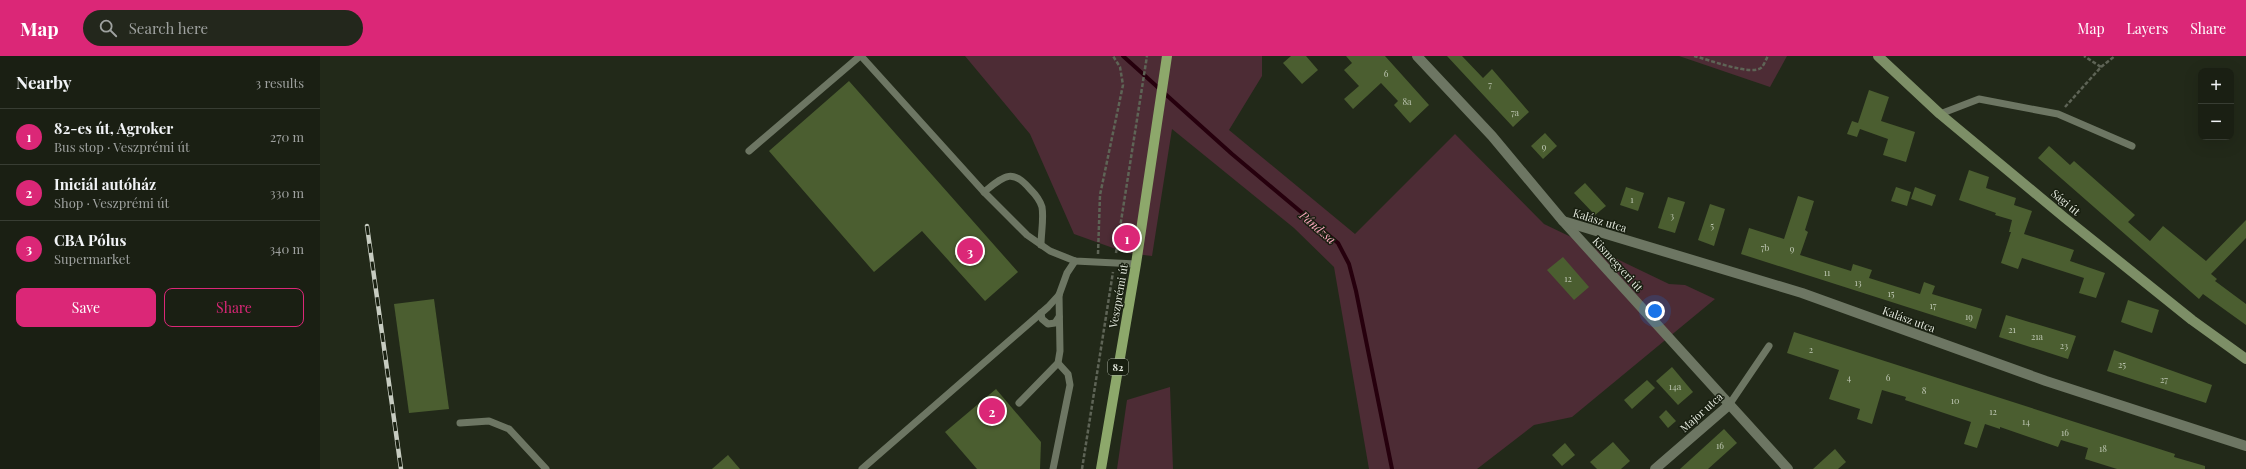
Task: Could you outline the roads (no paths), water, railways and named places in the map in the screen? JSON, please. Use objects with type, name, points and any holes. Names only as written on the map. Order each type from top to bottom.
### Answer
[{"type":"main road","name":"Sági út","points":[[1878,56],[1940,114],[2192,320],[2246,359]]},
{"type":"main road","name":"Veszprémi út","points":[[1101,469],[1136,264],[1167,57]]},
{"type":"street","name":"Kismegyeri út","points":[[1417,56],[1492,136],[1563,221],[1788,469]]},
{"type":"street","name":"Kalász utca","points":[[1563,221],[1802,293],[2046,382],[2246,446]]},
{"type":"street","name":"Major utca","points":[[1655,469],[1729,405]]},
{"type":"lane","points":[[749,151],[860,56],[984,192],[1027,235],[1040,245],[1060,256],[1075,261],[1136,264]]},
{"type":"lane","points":[[1940,114],[1980,99],[2058,114],[2132,146]]},
{"type":"lane","points":[[984,192],[1004,177],[1010,175],[1024,181],[1038,198],[1042,207],[1040,245]]},
{"type":"lane","points":[[1019,403],[1058,363],[1060,351],[1059,295],[1067,273],[1075,261]]},
{"type":"lane","points":[[862,469],[1041,313],[1059,295]]},
{"type":"lane","points":[[1041,313],[1042,319],[1048,324],[1056,322],[1060,317]]},
{"type":"lane","name":"Major utca","points":[[1729,405],[1769,346]]},
{"type":"lane","points":[[1052,469],[1070,386],[1068,374],[1058,363]]},
{"type":"lane","points":[[460,423],[490,422],[509,429],[546,469]]},
{"type":"waterway","name":"Pándzsa","points":[[1123,56],[1232,154],[1338,243],[1349,264],[1356,291],[1392,469]]},
{"type":"railway","points":[[367,226],[401,469]]},
{"type":"place","name":"82-es út, Agroker","points":[[1127,238]]},
{"type":"place","name":"CBA Pólus","points":[[970,251]]},
{"type":"place","name":"Iniciál autóház","points":[[992,411]]}]
